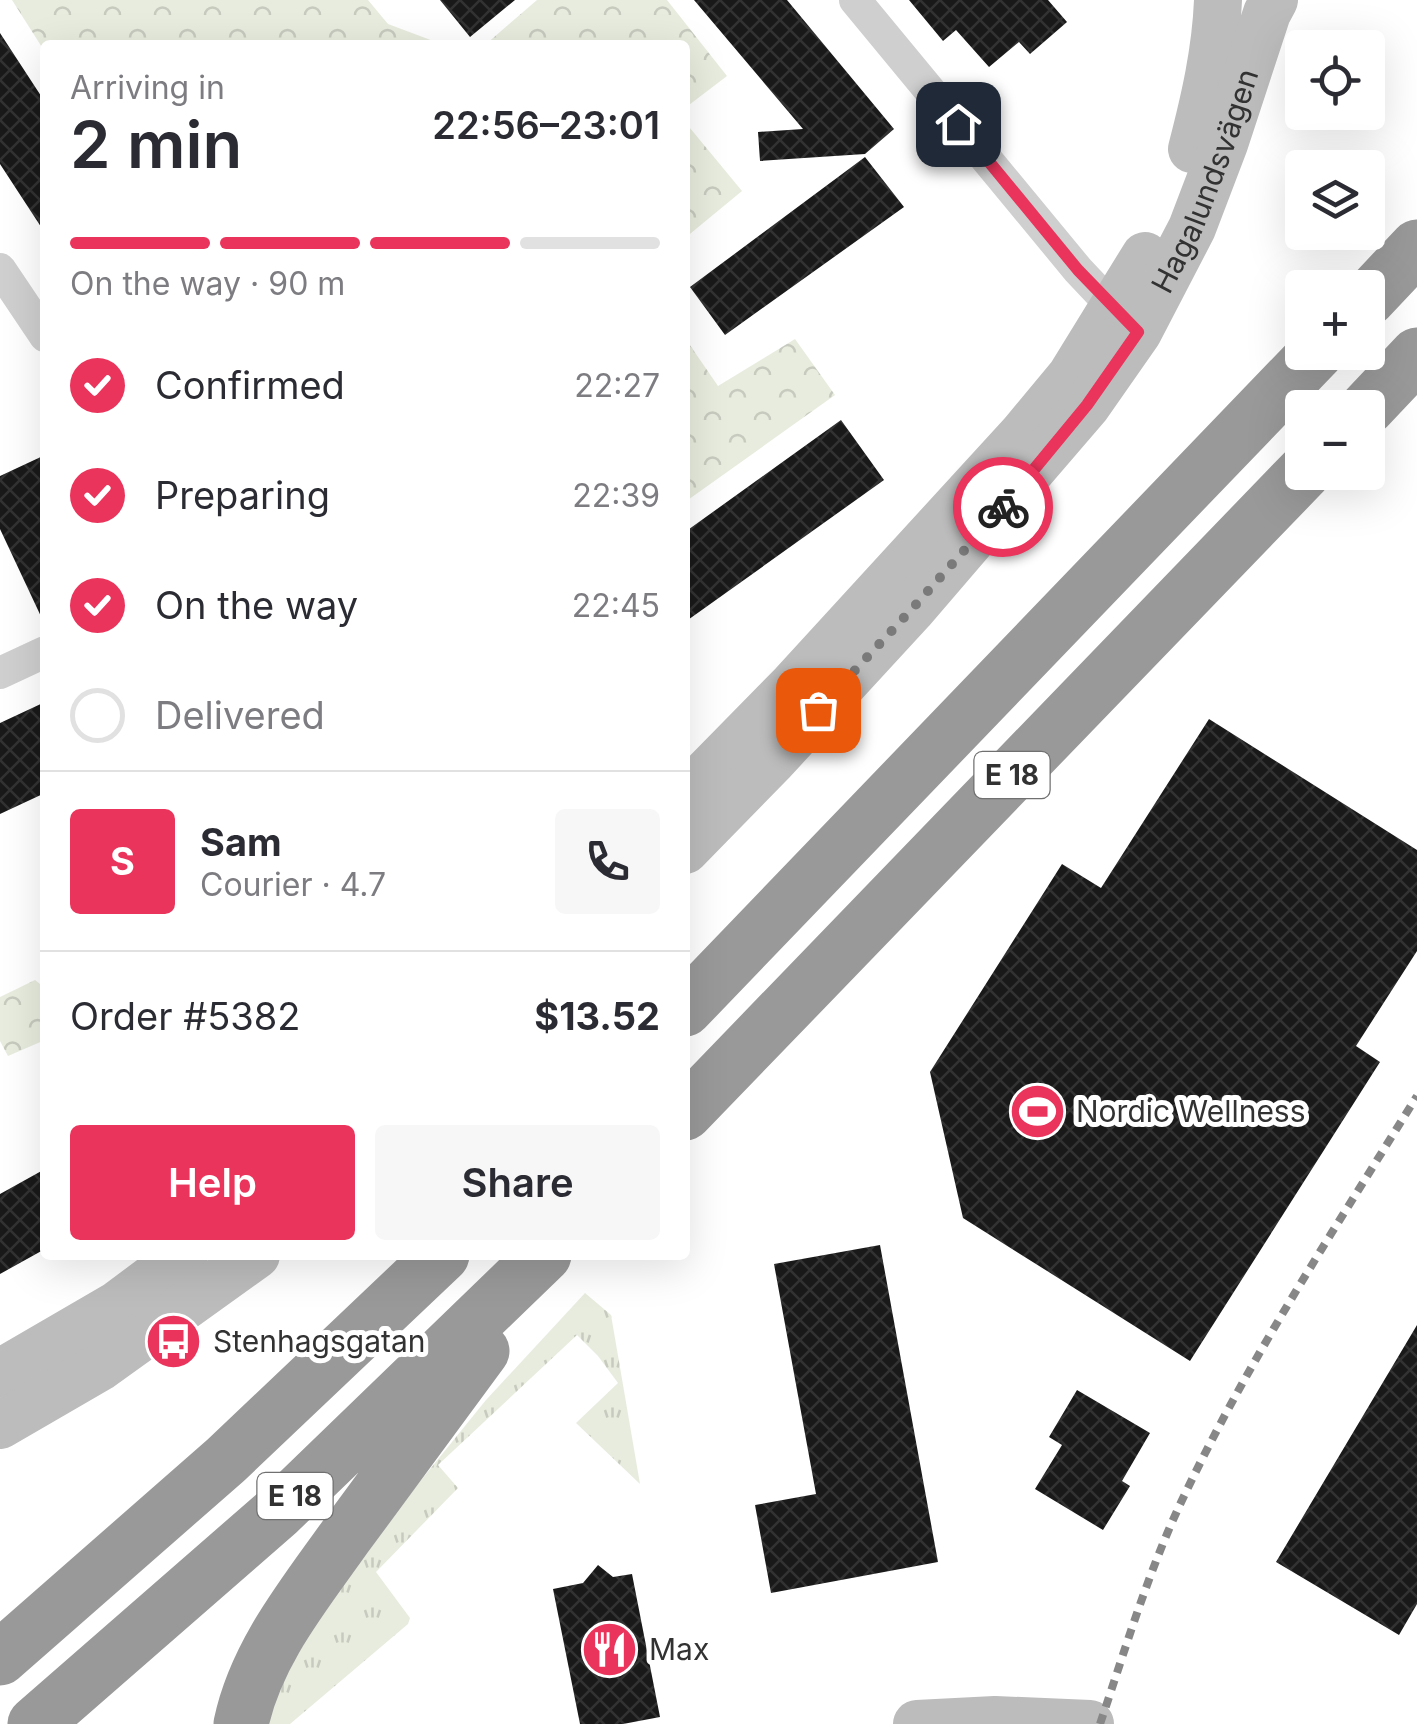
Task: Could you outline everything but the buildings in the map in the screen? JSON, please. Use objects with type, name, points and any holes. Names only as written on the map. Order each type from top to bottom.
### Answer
[{"type":"highway","points":[[1385,281],[1417,247]]},
{"type":"highway","points":[[1384,390],[1417,355]]},
{"type":"highway","name":"E 18","points":[[690,1004],[1299,370]]},
{"type":"highway","name":"E 18","points":[[690,1108],[1287,490]]},
{"type":"highway","name":"E 18","points":[[0,1658],[226,1460],[437,1260]]},
{"type":"highway","name":"E 18","points":[[34,1724],[278,1512],[539,1260]]},
{"type":"highway","points":[[241,1724],[247,1695],[266,1653],[308,1589],[549,1260]]},
{"type":"street","points":[[855,0],[1054,241],[1126,320]]},
{"type":"street","name":"Hagalundsvägen","points":[[690,845],[797,734],[990,520],[1087,405],[1126,320],[1190,152],[1216,39],[1218,0]]},
{"type":"street","name":"Hagalundsvägen","points":[[690,789],[793,685],[1126,320],[1192,228],[1274,0]]},
{"type":"street","points":[[0,270],[40,329]]},
{"type":"street","points":[[0,674],[40,654]]},
{"type":"street","points":[[0,1373],[117,1305],[177,1260]]},
{"type":"street","points":[[0,1424],[100,1367],[249,1260]]},
{"type":"street","points":[[917,1724],[996,1720],[1090,1724]]},
{"type":"green space","points":[[12,0],[368,0],[388,24],[431,40],[40,40],[40,44]]},
{"type":"green space","points":[[537,0],[667,0],[727,76],[690,104],[690,40],[491,40]]},
{"type":"green space","points":[[690,128],[742,191],[690,234]]},
{"type":"green space","points":[[795,339],[835,395],[690,498],[690,345],[718,386]]},
{"type":"green space","points":[[35,980],[40,984],[40,1042],[8,1056],[0,1041],[0,997]]},
{"type":"green space","points":[[585,1293],[611,1315],[640,1484],[576,1423],[618,1383],[577,1335],[438,1465],[458,1488],[376,1572],[410,1618],[408,1624],[290,1724],[265,1724],[291,1656],[392,1516],[486,1400]]},
{"type":"railway","points":[[1100,1724],[1160,1552],[1210,1444],[1295,1293],[1417,1096]]},
{"type":"way so far","points":[[818,710],[1003,507]]},
{"type":"place","name":"Nordic Wellness","points":[[1037,1111]]},
{"type":"place","name":"Stenhagsgatan","points":[[174,1341]]},
{"type":"place","name":"Max","points":[[610,1649]]},
{"type":"route","points":[[958,124],[1078,270],[1138,332],[1087,405],[1003,507]]}]
